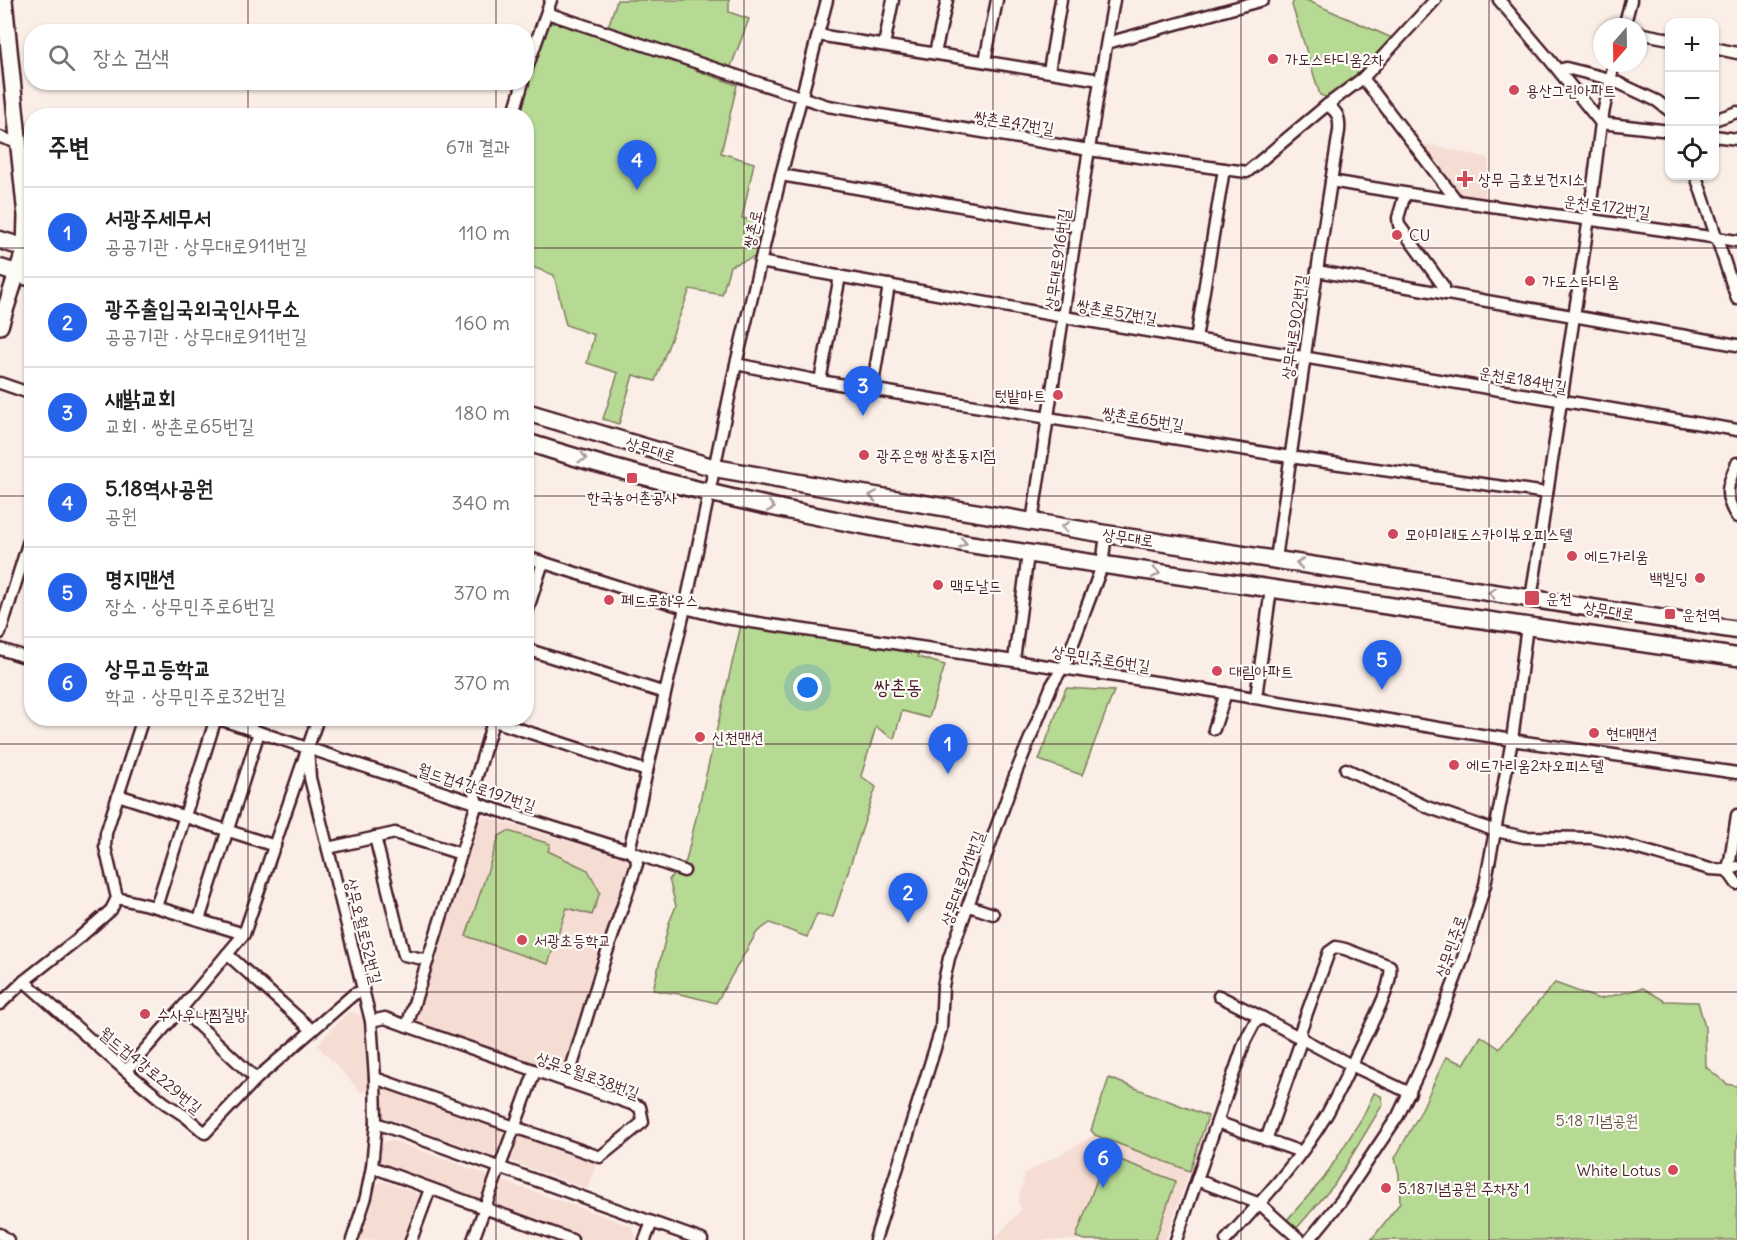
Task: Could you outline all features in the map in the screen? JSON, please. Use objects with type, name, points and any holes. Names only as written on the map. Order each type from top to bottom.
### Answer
[{"type":"main road","points":[[0,240],[24,248]]},
{"type":"main road","points":[[0,268],[24,276]]},
{"type":"main road","name":"상무대로","points":[[534,414],[715,468],[1106,534],[1737,630]]},
{"type":"main road","name":"상무대로","points":[[534,444],[710,493],[849,523],[1102,566],[1737,657]]},
{"type":"street","points":[[4,0],[3,34],[24,198]]},
{"type":"street","points":[[534,49],[550,0]]},
{"type":"street","name":"쌍촌로","points":[[629,851],[686,608],[736,364],[781,175],[827,0]]},
{"type":"street","points":[[884,45],[893,0]]},
{"type":"street","points":[[935,53],[947,0]]},
{"type":"street","points":[[985,61],[997,0]]},
{"type":"street","points":[[1049,71],[1061,0]]},
{"type":"street","name":"상무대로916번길","points":[[1032,522],[1076,226],[1114,0]]},
{"type":"street","points":[[1107,43],[1263,0]]},
{"type":"street","name":"쌍촌로47번길","points":[[547,13],[828,106],[1089,150],[1247,172],[1363,78],[1435,0]]},
{"type":"street","points":[[1499,0],[1601,123],[1665,130]]},
{"type":"street","points":[[1626,18],[1631,0]]},
{"type":"street","points":[[818,34],[1100,80]]},
{"type":"street","points":[[1647,35],[1665,38]]},
{"type":"street","points":[[1719,49],[1737,52]]},
{"type":"street","points":[[1559,70],[1566,68],[1610,79],[1657,101],[1665,107]]},
{"type":"street","points":[[1531,599],[1589,218],[1601,123],[1612,72]]},
{"type":"street","points":[[1363,78],[1457,201]]},
{"type":"street","points":[[515,108],[521,90]]},
{"type":"street","name":"상무대로902번길","points":[[1276,559],[1340,121],[1336,111],[1328,105]]},
{"type":"street","points":[[1719,118],[1737,112]]},
{"type":"street","points":[[0,137],[18,143]]},
{"type":"street","points":[[1719,137],[1737,139]]},
{"type":"street","points":[[1196,339],[1224,169]]},
{"type":"street","points":[[781,175],[1076,226]]},
{"type":"street","points":[[1697,180],[1737,299]]},
{"type":"street","name":"운천로172번길","points":[[1331,181],[1405,194],[1589,218],[1737,241]]},
{"type":"street","points":[[1405,194],[1398,218],[1400,225],[1444,287],[1444,294]]},
{"type":"street","name":"쌍촌로57번길","points":[[760,262],[1064,317],[1305,357]]},
{"type":"street","points":[[1317,271],[1737,345]]},
{"type":"street","points":[[2,316],[24,276]]},
{"type":"street","points":[[820,381],[840,276]]},
{"type":"street","points":[[872,390],[889,285]]},
{"type":"street","name":"운천로184번길","points":[[1305,357],[1737,430]]},
{"type":"street","name":"쌍촌로65번길","points":[[736,364],[872,390],[1290,457],[1547,493]]},
{"type":"street","points":[[0,383],[24,391]]},
{"type":"street","points":[[1737,463],[1729,485],[1729,505],[1737,517]]},
{"type":"street","name":"상무대로911번길","points":[[875,1240],[941,1029],[942,986],[945,971],[1014,779],[1052,684],[1066,662],[1102,566],[1106,534]]},
{"type":"street","points":[[1014,660],[1028,554]]},
{"type":"street","name":"상무민주로6번길","points":[[534,559],[686,608],[725,618],[1014,660],[1512,740],[1737,773]]},
{"type":"street","points":[[534,590],[543,562]]},
{"type":"street","points":[[0,633],[24,573]]},
{"type":"street","points":[[1256,698],[1271,589]]},
{"type":"street","name":"상무민주로","points":[[1309,1240],[1341,1201],[1398,1116],[1425,1059],[1472,930],[1485,885],[1496,831],[1512,740],[1527,626]]},
{"type":"street","points":[[0,649],[24,656]]},
{"type":"street","points":[[534,652],[665,693]]},
{"type":"street","points":[[1214,729],[1226,693]]},
{"type":"street","points":[[0,1004],[24,981],[111,910],[117,898],[105,847],[106,833],[140,726]]},
{"type":"street","name":"월드컵4강로197번길","points":[[156,907],[213,726]]},
{"type":"street","name":"월드컵4강로197번길","points":[[241,726],[629,851],[684,871]]},
{"type":"street","points":[[126,1071],[244,934],[315,726]]},
{"type":"street","points":[[407,1026],[477,803],[473,789],[489,726]]},
{"type":"street","points":[[512,726],[647,771]]},
{"type":"street","points":[[199,920],[259,732]]},
{"type":"street","name":"상무오월로52번길","points":[[308,748],[310,778],[370,1021],[376,1123],[372,1167],[366,1197],[352,1240]]},
{"type":"street","points":[[1346,769],[1403,797],[1496,831],[1524,837],[1591,838],[1624,844],[1710,869],[1732,869]]},
{"type":"street","points":[[118,795],[275,846]]},
{"type":"street","points":[[1737,815],[1730,861],[1737,884]]},
{"type":"street","points":[[328,848],[394,833],[461,854]]},
{"type":"street","points":[[375,837],[404,955],[428,960]]},
{"type":"street","points":[[567,1082],[637,864],[636,856],[629,851]]},
{"type":"street","points":[[117,898],[156,907],[244,934]]},
{"type":"street","points":[[969,906],[993,914]]},
{"type":"street","points":[[1226,1240],[1260,1204],[1301,1152],[1326,1114],[1380,1003],[1391,975],[1390,966],[1345,949],[1336,947],[1329,952],[1300,1032],[1302,1038],[1266,1140]]},
{"type":"street","points":[[227,954],[312,1030]]},
{"type":"street","name":"월드컵4강로229번길","points":[[24,981],[126,1071],[206,1134],[256,1079],[354,994],[363,991]]},
{"type":"street","points":[[1220,996],[1351,1065],[1410,1093]]},
{"type":"street","points":[[181,1009],[256,1079]]},
{"type":"street","name":"상무오월로38번길","points":[[370,1021],[385,1018],[640,1107],[643,1122],[600,1157],[375,1078]]},
{"type":"street","points":[[1176,1240],[1245,1041],[1256,1022],[1263,1018]]},
{"type":"street","points":[[473,1240],[535,1071]]},
{"type":"street","points":[[1217,1122],[1301,1152]]},
{"type":"street","points":[[376,1123],[702,1240]]},
{"type":"street","points":[[372,1167],[572,1240]]},
{"type":"street","points":[[1197,1180],[1260,1204],[1300,1240]]},
{"type":"street","points":[[411,1240],[430,1189]]},
{"type":"street","points":[[645,1240],[652,1222]]},
{"type":"street","points":[[536,1240],[541,1228]]},
{"type":"street","points":[[0,1234],[8,1240]]},
{"type":"shaded area","name":"상무 금호보건지소","points":[[1411,141],[1489,158],[1484,202],[1460,199]]},
{"type":"shaded area","name":"서광초등학교","points":[[479,815],[630,859],[561,1076],[417,1027],[414,1020]]},
{"type":"shaded area","points":[[349,1011],[362,1016],[370,1083],[363,1094],[317,1045]]},
{"type":"shaded area","points":[[390,1089],[503,1129],[504,1135],[497,1154],[492,1156],[385,1117],[381,1112],[381,1093]]},
{"type":"shaded area","points":[[523,1135],[597,1163],[587,1189],[510,1161],[508,1156],[515,1139]]},
{"type":"shaded area","points":[[1095,1135],[1190,1171],[1165,1240],[993,1240],[1022,1209],[1018,1202],[1025,1173]]},
{"type":"shaded area","points":[[391,1140],[485,1174],[489,1182],[482,1199],[478,1201],[383,1167],[381,1146],[383,1142]]},
{"type":"shaded area","points":[[383,1181],[416,1193],[420,1201],[405,1240],[360,1240],[372,1207],[376,1185]]},
{"type":"shaded area","points":[[506,1182],[631,1226],[635,1240],[586,1240],[496,1207],[494,1203],[502,1183]]},
{"type":"green space","points":[[617,0],[729,0],[729,12],[749,19],[730,69],[698,60],[695,70],[737,85],[721,153],[754,163],[742,218],[764,223],[755,257],[730,266],[722,295],[690,289],[655,381],[633,375],[619,424],[603,419],[618,373],[587,363],[594,335],[566,325],[554,275],[534,268],[534,108],[520,108],[525,90],[534,90],[534,64],[545,30],[551,23],[604,39]]},
{"type":"green space","points":[[1294,0],[1306,0],[1392,38],[1372,64],[1355,79],[1328,98],[1320,95],[1292,5]]},
{"type":"green space","points":[[741,625],[919,651],[918,657],[945,665],[929,718],[902,711],[894,739],[876,727],[861,776],[876,787],[833,917],[817,914],[807,937],[770,923],[757,932],[716,1003],[653,990],[669,923],[676,906],[669,879],[686,861]]},
{"type":"green space","points":[[1066,688],[1114,691],[1082,775],[1039,760]]},
{"type":"green space","points":[[508,831],[550,844],[548,851],[588,870],[600,892],[592,915],[567,908],[548,964],[466,936],[499,836]]},
{"type":"green space","name":"5·18 기념공원","points":[[1555,983],[1599,999],[1643,988],[1665,1001],[1698,1002],[1705,1027],[1706,1067],[1727,1084],[1737,1086],[1737,1240],[1371,1240],[1400,1203],[1399,1174],[1395,1158],[1420,1113],[1446,1057],[1464,1064],[1481,1036],[1499,1048]]},
{"type":"green space","points":[[1109,1078],[1208,1116],[1190,1171],[1095,1135],[1091,1130]]},
{"type":"green space","points":[[1374,1093],[1381,1096],[1383,1104],[1334,1185],[1296,1229],[1286,1221],[1324,1178],[1362,1118]]},
{"type":"green space","points":[[1112,1157],[1176,1181],[1155,1240],[1085,1240],[1076,1237],[1104,1160]]},
{"type":"place","name":"가도스타디움2차","points":[[1273,59]]},
{"type":"place","name":"용산그린아파트","points":[[1514,90]]},
{"type":"place","name":"상무 금호보건지소","points":[[1465,179]]},
{"type":"place","name":"5.18역사공원","points":[[637,190]]},
{"type":"place","name":"CU","points":[[1397,235]]},
{"type":"place","name":"가도스타디움","points":[[1530,281]]},
{"type":"place","name":"텃밭마트","points":[[1058,395]]},
{"type":"place","name":"새밝교회","points":[[863,416]]},
{"type":"place","name":"광주은행 쌍촌동지점","points":[[864,455]]},
{"type":"place","name":"한국농어촌공사","points":[[632,478]]},
{"type":"place","name":"모아미래도스카이뷰오피스텔","points":[[1393,534]]},
{"type":"place","name":"에드가리움","points":[[1572,556]]},
{"type":"place","name":"백빌딩","points":[[1700,578]]},
{"type":"place","name":"맥도날드","points":[[938,585]]},
{"type":"place","name":"운천","points":[[1532,598]]},
{"type":"place","name":"페드로하우스","points":[[609,600]]},
{"type":"place","name":"운천역","points":[[1670,614]]},
{"type":"place","name":"대림아파트","points":[[1217,671]]},
{"type":"place","name":"명지맨션","points":[[1382,690]]},
{"type":"place","name":"현대맨션","points":[[1594,733]]},
{"type":"place","name":"신천맨션","points":[[700,737]]},
{"type":"place","name":"에드가리움2차오피스텔","points":[[1454,765]]},
{"type":"place","name":"서광주세무서","points":[[948,774]]},
{"type":"place","name":"광주출입국외국인사무소","points":[[908,923]]},
{"type":"place","name":"서광초등학교","points":[[522,940]]},
{"type":"place","name":"수사우나찜질방","points":[[145,1014]]},
{"type":"place","name":"White Lotus","points":[[1673,1170]]},
{"type":"place","name":"상무고등학교","points":[[1103,1188]]},
{"type":"place","name":"5.18기념공원 주차장 1","points":[[1386,1188]]},
{"type":"district","name":"쌍촌동","points":[[898,687]]}]
